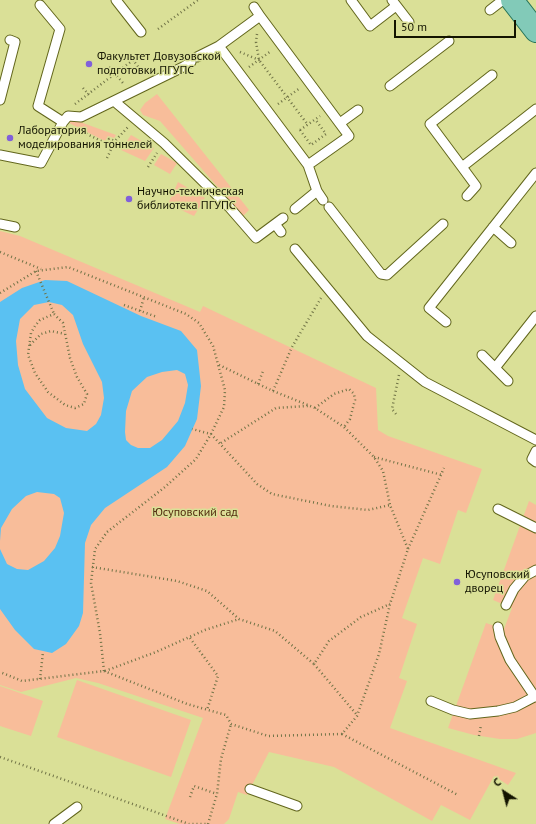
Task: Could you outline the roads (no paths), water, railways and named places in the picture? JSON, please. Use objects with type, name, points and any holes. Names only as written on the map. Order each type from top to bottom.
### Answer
[{"type":"main road","points":[[512,0],[536,31]]},
{"type":"lane","points":[[116,0],[141,32]]},
{"type":"lane","points":[[351,0],[370,26],[394,3],[408,22]]},
{"type":"lane","points":[[490,10],[503,0]]},
{"type":"lane","points":[[40,5],[60,29],[38,106],[65,119],[81,117],[219,46],[260,16]]},
{"type":"lane","points":[[254,7],[349,136],[308,165]]},
{"type":"lane","points":[[0,100],[15,42],[10,40]]},
{"type":"lane","points":[[390,86],[449,41]]},
{"type":"lane","points":[[219,46],[308,165],[317,192],[381,274],[387,275],[443,224]]},
{"type":"lane","points":[[426,46],[432,54]]},
{"type":"lane","points":[[467,196],[476,186],[430,124],[492,75]]},
{"type":"lane","points":[[114,101],[164,143],[229,208],[256,238],[283,218]]},
{"type":"lane","points":[[462,167],[536,109]]},
{"type":"lane","points":[[340,123],[358,110]]},
{"type":"lane","points":[[0,155],[41,162],[65,119]]},
{"type":"lane","points":[[446,322],[429,308],[536,173]]},
{"type":"lane","points":[[294,209],[317,192]]},
{"type":"lane","points":[[0,224],[15,227]]},
{"type":"lane","points":[[275,224],[282,232]]},
{"type":"lane","points":[[493,227],[511,243]]},
{"type":"lane","points":[[295,249],[367,336],[401,363],[425,382],[536,440]]},
{"type":"lane","points":[[495,368],[536,316]]},
{"type":"lane","points":[[482,355],[508,381]]},
{"type":"lane","points":[[536,452],[532,459],[536,462]]},
{"type":"lane","points":[[498,509],[536,528]]},
{"type":"lane","points":[[506,606],[514,589],[525,576],[536,570]]},
{"type":"lane","points":[[431,701],[454,710],[470,714],[498,711],[515,707],[536,696],[510,660],[500,637],[498,627]]},
{"type":"lane","points":[[250,789],[297,806]]},
{"type":"lane","points":[[54,824],[77,807]]},
{"type":"water","points":[[45,280],[67,281],[141,316],[181,331],[197,350],[201,386],[197,419],[185,446],[167,467],[105,508],[91,525],[85,543],[83,613],[79,626],[66,644],[52,653],[34,649],[15,630],[0,609],[0,549],[7,564],[17,569],[28,570],[44,561],[55,548],[60,536],[64,513],[60,498],[54,494],[37,492],[26,496],[12,509],[1,528],[0,541],[0,302],[22,288]],"holes":[[[49,302],[62,305],[73,315],[83,344],[102,382],[104,398],[101,415],[96,424],[87,431],[66,428],[47,418],[25,389],[18,365],[16,341],[20,319],[34,305]],[[177,370],[185,374],[188,385],[185,403],[178,421],[162,440],[150,448],[138,448],[131,445],[126,440],[125,432],[126,411],[132,391],[147,377],[162,372]]]},
{"type":"place","name":"Факультет Довузовской подготовки ПГУПС","points":[[89,64]]},
{"type":"place","name":"Лаборатория моделирования тоннелей","points":[[10,138]]},
{"type":"place","name":"Научно-техническая библиотека ПГУПС","points":[[129,199]]},
{"type":"place","name":"Юсуповский дворец","points":[[457,582]]},
{"type":"park label","name":"Юсуповский сад","points":[[195,513]]}]
